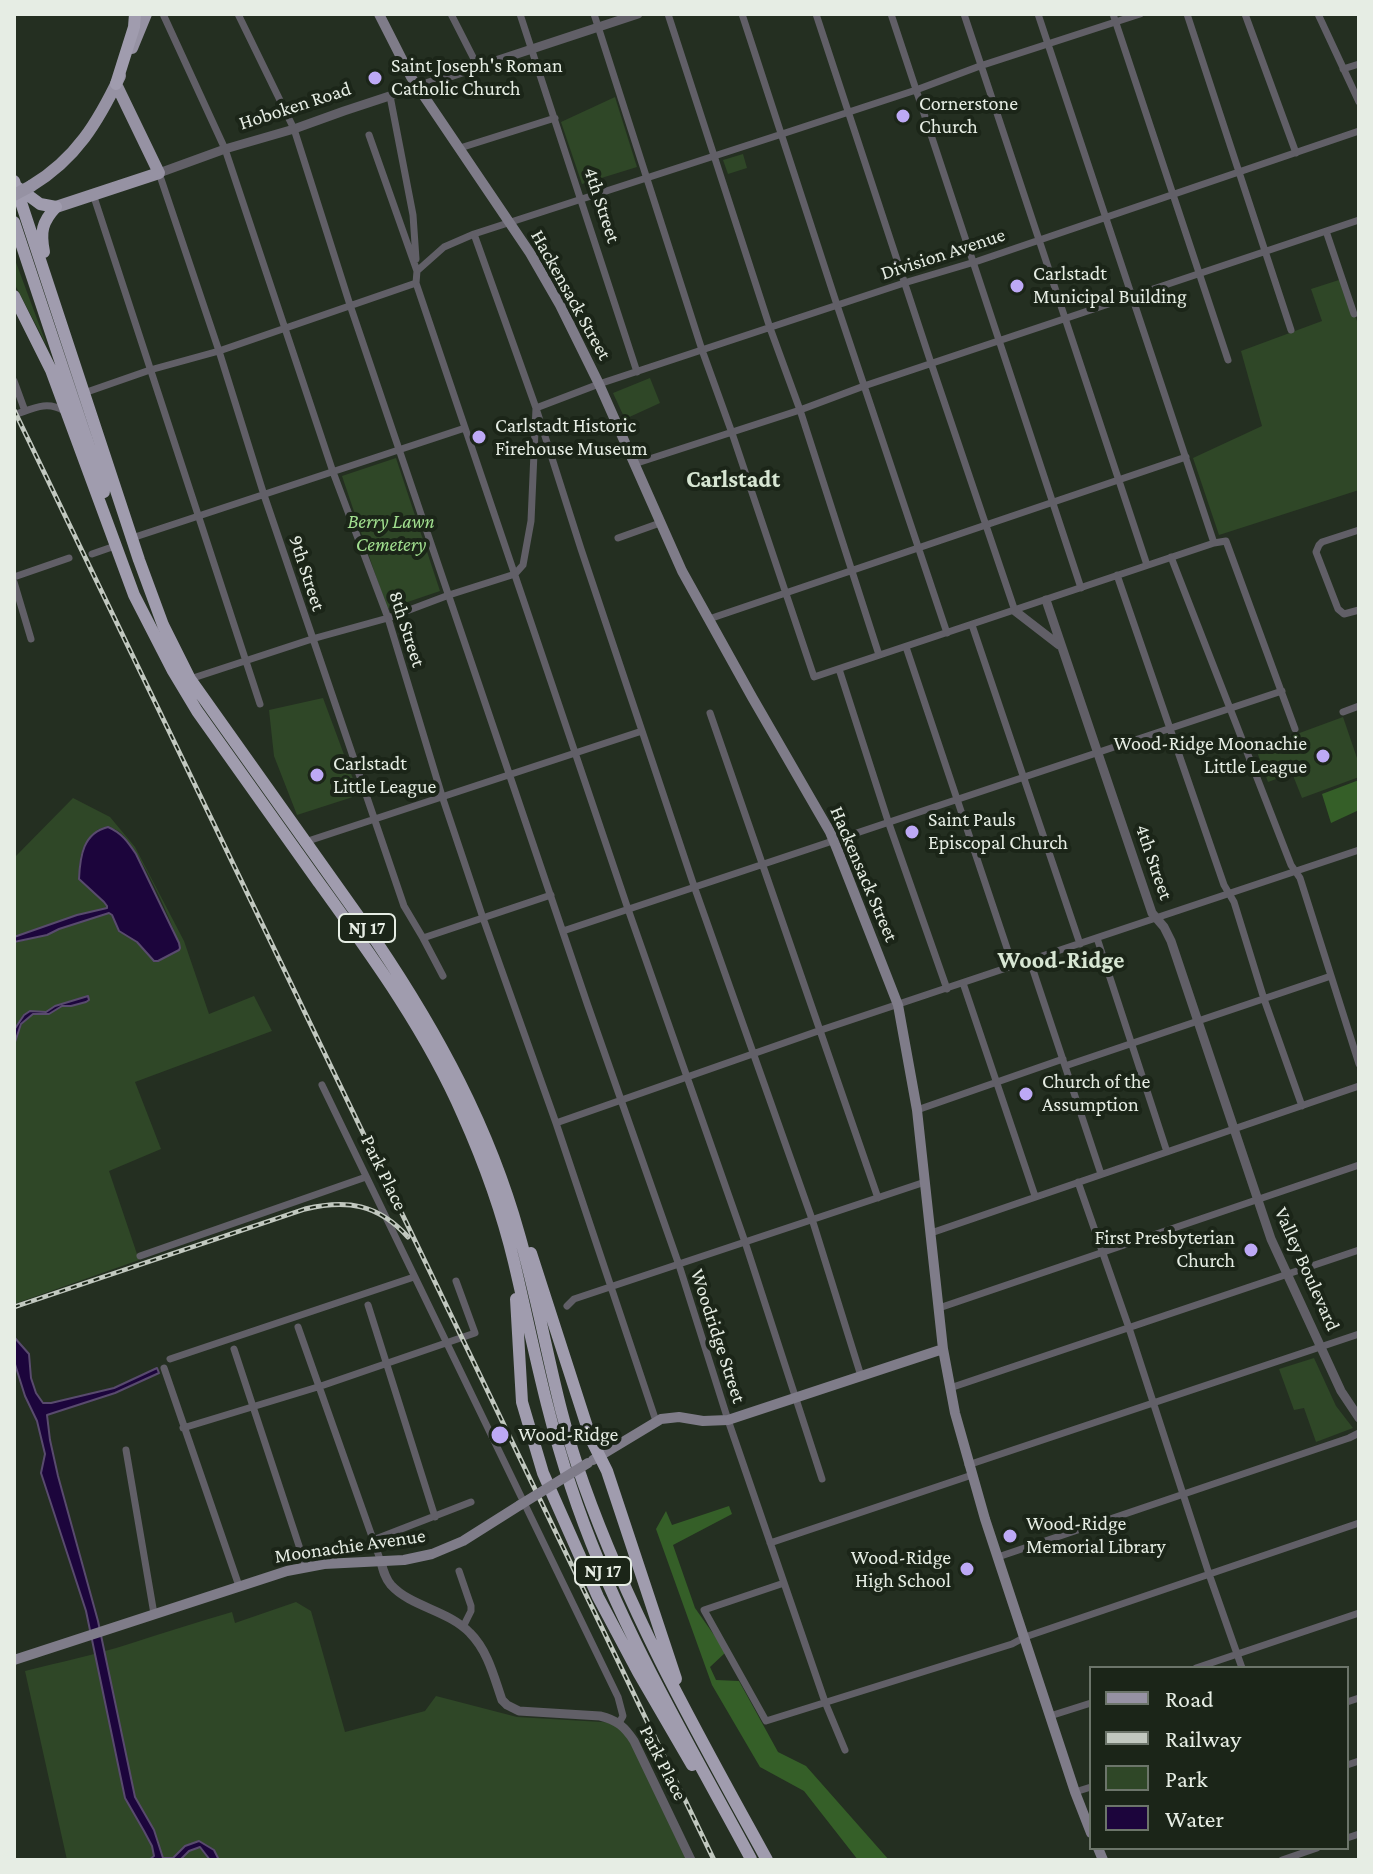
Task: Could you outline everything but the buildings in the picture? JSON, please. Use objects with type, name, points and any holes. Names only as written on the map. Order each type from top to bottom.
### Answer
[{"type":"highway","points":[[116,84],[134,27],[135,14]]},
{"type":"highway","points":[[14,187],[40,204],[56,207]]},
{"type":"highway","name":"NJ 17","points":[[14,187],[163,625],[190,679],[376,941],[455,1070],[498,1169],[519,1235],[554,1385],[583,1484],[629,1599],[653,1649],[767,1860]]},
{"type":"highway","points":[[56,207],[43,222],[42,239],[55,288],[59,321]]},
{"type":"highway","name":"NJ 17","points":[[16,227],[121,544],[157,641],[197,711],[375,960],[434,1055],[459,1105],[499,1210],[514,1260],[555,1438],[586,1528],[647,1664],[751,1860]]},
{"type":"highway","points":[[14,296],[46,359],[134,595],[157,641]]},
{"type":"highway","points":[[498,1169],[523,1230],[591,1439],[593,1460],[607,1471],[675,1675],[676,1691]]},
{"type":"highway","points":[[514,1260],[522,1402],[549,1487],[598,1597],[638,1672],[751,1860]]},
{"type":"main road","points":[[14,187],[31,186],[56,169],[91,131],[116,84],[146,14]]},
{"type":"main road","name":"Hackensack Street","points":[[379,14],[411,77],[538,265],[599,384],[682,571],[834,841],[898,1005],[917,1110],[943,1349],[970,1470],[1089,1828]]},
{"type":"main road","points":[[116,84],[159,173]]},
{"type":"main road","points":[[103,109],[134,120]]},
{"type":"main road","name":"Hoboken Road","points":[[56,207],[159,173]]},
{"type":"main road","name":"Moonachie Avenue","points":[[14,1660],[280,1573],[324,1564],[417,1558],[450,1547],[656,1421],[679,1417],[703,1421],[728,1420],[943,1349]]},
{"type":"street","name":"8th Street","points":[[163,14],[225,149],[333,472],[388,618],[442,796],[656,1421]]},
{"type":"street","name":"Woodridge Street","points":[[238,14],[294,129],[350,305],[679,1265],[728,1420],[825,1702],[845,1750]]},
{"type":"street","points":[[451,14],[478,67]]},
{"type":"street","name":"4th Street","points":[[520,14],[637,372]]},
{"type":"street","points":[[594,14],[702,350],[814,677],[1226,541],[1295,729]]},
{"type":"street","name":"Hoboken Road","points":[[159,173],[638,14]]},
{"type":"street","points":[[668,14],[879,655]]},
{"type":"street","points":[[742,14],[947,633]]},
{"type":"street","points":[[816,14],[1015,611],[1062,648]]},
{"type":"street","points":[[891,14],[1081,588]]},
{"type":"street","points":[[964,14],[1147,565]]},
{"type":"street","points":[[1038,14],[1214,543]]},
{"type":"street","points":[[417,271],[444,247],[474,234],[916,90],[1115,18],[1140,14]]},
{"type":"street","points":[[1187,14],[1291,330]]},
{"type":"street","points":[[1245,14],[1296,153]]},
{"type":"street","points":[[1318,14],[1359,102]]},
{"type":"street","points":[[1115,18],[1228,360]]},
{"type":"street","points":[[1343,69],[1359,64]]},
{"type":"street","points":[[390,96],[413,215],[416,283],[628,909],[745,1242],[822,1479]]},
{"type":"street","points":[[460,148],[555,118]]},
{"type":"street","name":"Division Avenue","points":[[536,408],[599,384],[973,263],[1359,131]]},
{"type":"street","points":[[369,135],[417,271]]},
{"type":"street","name":"9th Street","points":[[159,173],[312,639],[404,906],[443,976]]},
{"type":"street","points":[[93,194],[260,704]]},
{"type":"street","points":[[634,464],[1359,220]]},
{"type":"street","points":[[1326,231],[1354,314]]},
{"type":"street","points":[[474,234],[536,408],[694,886],[812,1219],[861,1376]]},
{"type":"street","points":[[84,393],[219,351],[416,283]]},
{"type":"street","points":[[14,381],[25,411]]},
{"type":"street","points":[[14,415],[48,404],[66,412]]},
{"type":"street","points":[[190,679],[388,618],[515,574],[523,565],[531,521],[536,408]]},
{"type":"street","points":[[132,538],[465,428]]},
{"type":"street","points":[[709,619],[1186,457]]},
{"type":"street","points":[[618,538],[660,523]]},
{"type":"street","points":[[1359,530],[1322,542],[1316,552],[1338,609],[1348,614],[1359,610]]},
{"type":"street","points":[[92,554],[115,546]]},
{"type":"street","points":[[1171,557],[1291,865],[1300,878],[1359,1064]]},
{"type":"street","points":[[31,639],[14,579],[69,558]]},
{"type":"street","points":[[1117,575],[1224,885],[1234,902],[1302,1106]]},
{"type":"street","name":"4th Street","points":[[1046,600],[1152,913],[1169,934],[1234,1129]]},
{"type":"street","points":[[972,625],[1080,944]]},
{"type":"street","points":[[906,647],[1013,966]]},
{"type":"street","points":[[839,669],[947,989]]},
{"type":"street","points":[[563,931],[1282,691]]},
{"type":"street","points":[[1343,712],[1359,706]]},
{"type":"street","points":[[710,713],[878,1198]]},
{"type":"street","points":[[305,842],[642,731]]},
{"type":"street","points":[[556,1123],[821,1030],[1359,850]]},
{"type":"street","points":[[423,938],[551,895]]},
{"type":"street","points":[[1097,938],[1167,1152]]},
{"type":"street","points":[[1030,961],[1101,1174]]},
{"type":"street","points":[[917,1110],[1064,1062],[1131,1044],[1331,976]]},
{"type":"street","points":[[963,983],[1035,1196]]},
{"type":"street","name":"Park Place","points":[[322,1085],[618,1697],[623,1716],[619,1723],[634,1741],[691,1860]]},
{"type":"street","points":[[931,1233],[1359,1086]]},
{"type":"street","name":"Valley Boulevard","points":[[1234,1129],[1271,1239],[1341,1391],[1359,1418]]},
{"type":"street","points":[[939,1308],[1359,1165]]},
{"type":"street","points":[[140,1256],[366,1177]]},
{"type":"street","points":[[567,1306],[574,1299],[925,1182]]},
{"type":"street","points":[[1078,1182],[1241,1666]]},
{"type":"street","points":[[950,1388],[1359,1250]]},
{"type":"street","points":[[170,1359],[414,1277]]},
{"type":"street","points":[[183,1428],[321,1386],[475,1333],[456,1281]]},
{"type":"street","points":[[368,1305],[435,1517]]},
{"type":"street","points":[[298,1327],[389,1583],[463,1627],[482,1647],[502,1700],[507,1705],[519,1711],[600,1716],[619,1723]]},
{"type":"street","points":[[770,1543],[1152,1402],[1359,1334]]},
{"type":"street","points":[[234,1349],[306,1567]]},
{"type":"street","points":[[164,1368],[239,1586]]},
{"type":"street","points":[[998,1557],[1359,1433]]},
{"type":"street","points":[[126,1450],[154,1614]]},
{"type":"street","name":"Moonachie Avenue","points":[[373,1540],[471,1502]]},
{"type":"street","points":[[784,1583],[704,1610],[766,1721],[1012,1644],[1359,1523]]},
{"type":"street","points":[[459,1571],[471,1606],[463,1627]]},
{"type":"street","points":[[1202,1666],[1359,1613]]},
{"type":"street","points":[[1050,1716],[1089,1704]]},
{"type":"street","points":[[1354,1762],[1359,1773]]},
{"type":"street","points":[[1075,1792],[1089,1788]]},
{"type":"street","points":[[1282,1860],[1311,1850]]},
{"type":"green space","points":[[615,97],[637,167],[582,184],[561,122]]},
{"type":"green space","points":[[743,154],[747,168],[728,174],[723,160]]},
{"type":"green space","points":[[14,257],[47,346],[14,283]]},
{"type":"green space","points":[[1342,279],[1359,327],[1359,490],[1219,535],[1193,458],[1262,426],[1241,351],[1322,321],[1311,289]]},
{"type":"green space","points":[[650,378],[660,403],[625,419],[613,393]]},
{"type":"green space","name":"Berry Lawn Cemetery","points":[[396,458],[440,591],[387,609],[342,476]]},
{"type":"green space","name":"Carlstadt Little League","points":[[323,698],[359,795],[297,815],[274,756],[269,710]]},
{"type":"green space","points":[[1343,717],[1359,764],[1359,777],[1302,798],[1292,773],[1268,782],[1256,749]]},
{"type":"green space","points":[[1359,780],[1359,810],[1331,823],[1322,794]]},
{"type":"green space","points":[[73,798],[110,817],[135,847],[184,941],[209,1014],[254,996],[272,1031],[135,1082],[161,1149],[109,1171],[139,1260],[14,1304],[14,1045],[22,1024],[33,1014],[49,1014],[62,1006],[89,999],[87,996],[46,1012],[30,1011],[23,1015],[14,1030],[14,943],[110,913],[118,931],[137,942],[154,961],[180,948],[163,904],[135,851],[126,838],[109,828],[97,830],[86,842],[79,871],[79,878],[104,902],[106,908],[14,937],[14,858]]},
{"type":"green space","points":[[1314,1358],[1336,1406],[1353,1428],[1316,1442],[1304,1408],[1294,1410],[1279,1369]]},
{"type":"green space","points":[[729,1506],[732,1514],[673,1545],[695,1608],[726,1652],[710,1667],[716,1680],[739,1681],[778,1752],[806,1766],[889,1860],[858,1860],[804,1791],[760,1767],[712,1685],[656,1529],[666,1511],[672,1525]]},
{"type":"green space","points":[[296,1602],[311,1611],[345,1732],[425,1711],[436,1696],[517,1717],[619,1723],[627,1730],[691,1860],[67,1860],[25,1671],[116,1648],[232,1612],[235,1623]]},
{"type":"water","points":[[108,827],[121,835],[136,854],[179,943],[179,950],[154,961],[137,942],[119,931],[109,913],[47,935],[14,942],[14,937],[107,908],[79,879],[84,847],[93,834]]},
{"type":"water","points":[[88,996],[86,1002],[62,1006],[49,1014],[33,1014],[21,1024],[14,1045],[14,1030],[30,1011],[46,1012],[55,1006]]},
{"type":"water","points":[[14,1337],[29,1354],[31,1378],[43,1403],[114,1388],[157,1368],[159,1373],[115,1393],[47,1415],[50,1440],[98,1621],[135,1797],[154,1830],[163,1858],[173,1858],[185,1846],[199,1841],[214,1850],[219,1860],[210,1860],[200,1847],[189,1851],[180,1860],[149,1860],[154,1856],[152,1846],[125,1798],[86,1611],[41,1473],[45,1454],[37,1421],[14,1361]]},
{"type":"railway","points":[[14,410],[714,1860]]},
{"type":"railway","points":[[14,1307],[320,1206],[348,1205],[373,1211],[408,1237]]},
{"type":"place","name":"Saint Joseph's Roman Catholic Church","points":[[375,78]]},
{"type":"place","name":"Cornerstone Church","points":[[903,116]]},
{"type":"place","name":"Carlstadt Municipal Building","points":[[1017,286]]},
{"type":"place","name":"Carlstadt Historic Firehouse Museum","points":[[479,437]]},
{"type":"place","name":"Wood-Ridge Moonachie Little League","points":[[1323,756]]},
{"type":"place","name":"Carlstadt Little League","points":[[317,775]]},
{"type":"place","name":"Saint Pauls Episcopal Church","points":[[912,832]]},
{"type":"place","name":"Church of the Assumption","points":[[1026,1094]]},
{"type":"place","name":"First Presbyterian Church","points":[[1251,1250]]},
{"type":"place","name":"Wood-Ridge","points":[[500,1435]]},
{"type":"place","name":"Wood-Ridge Memorial Library","points":[[1010,1536]]},
{"type":"place","name":"Wood-Ridge High School","points":[[967,1569]]},
{"type":"district","name":"Carlstadt","points":[[733,480]]},
{"type":"district","name":"Wood-Ridge","points":[[1061,961]]}]
